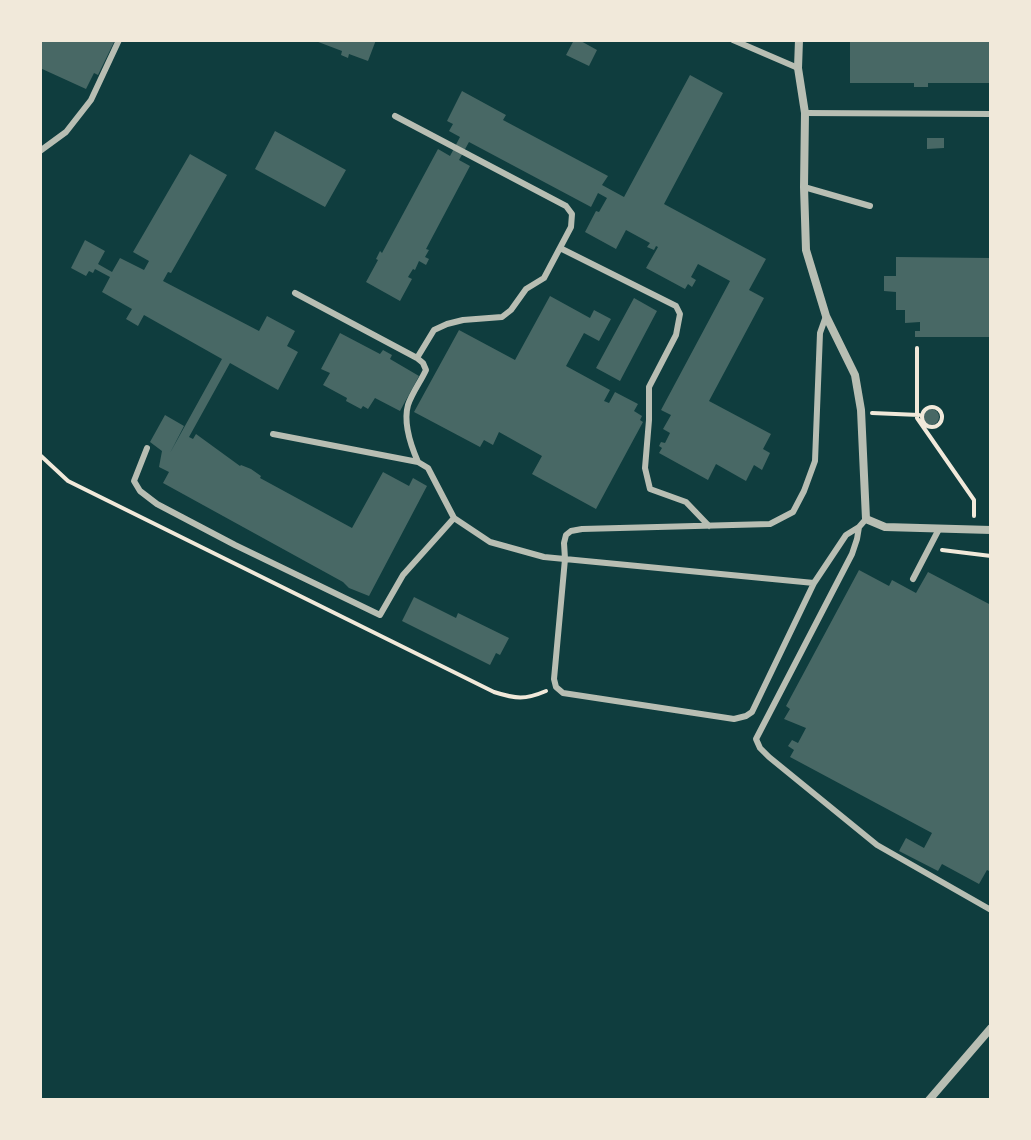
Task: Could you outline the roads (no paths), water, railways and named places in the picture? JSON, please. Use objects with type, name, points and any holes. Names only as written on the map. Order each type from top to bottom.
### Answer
[{"type":"street","points":[[799,40],[798,68],[805,113],[806,250],[826,316],[855,375],[861,413],[866,519],[885,527],[991,530]]},
{"type":"street","points":[[929,1100],[991,1028]]},
{"type":"lane","points":[[40,151],[66,132],[91,100],[119,40]]},
{"type":"lane","points":[[733,40],[798,68]]},
{"type":"lane","points":[[805,113],[991,114]]},
{"type":"lane","points":[[395,116],[566,206],[572,214],[571,227],[544,278],[526,289],[511,310],[502,317],[463,320],[434,330],[417,358]]},
{"type":"lane","points":[[804,187],[870,206]]},
{"type":"lane","points":[[560,248],[676,306],[680,314],[676,335],[649,387],[645,468],[650,489],[686,502],[709,526]]},
{"type":"lane","points":[[295,293],[423,363],[426,370],[408,406],[407,419],[411,446],[418,462]]},
{"type":"lane","points":[[826,316],[820,333],[815,461],[793,512],[770,524],[571,531],[564,543],[554,679],[556,687],[563,693],[734,719],[746,716],[752,712],[814,583],[846,535],[866,519]]},
{"type":"lane","points":[[273,434],[418,462],[428,468],[454,518],[490,542],[544,557],[814,583]]},
{"type":"lane","points":[[147,448],[134,481],[140,491],[157,504],[380,615],[403,575],[454,518]]},
{"type":"lane","points":[[859,527],[852,554],[756,739],[769,757],[877,845],[991,910]]},
{"type":"lane","points":[[913,579],[939,529]]}]
